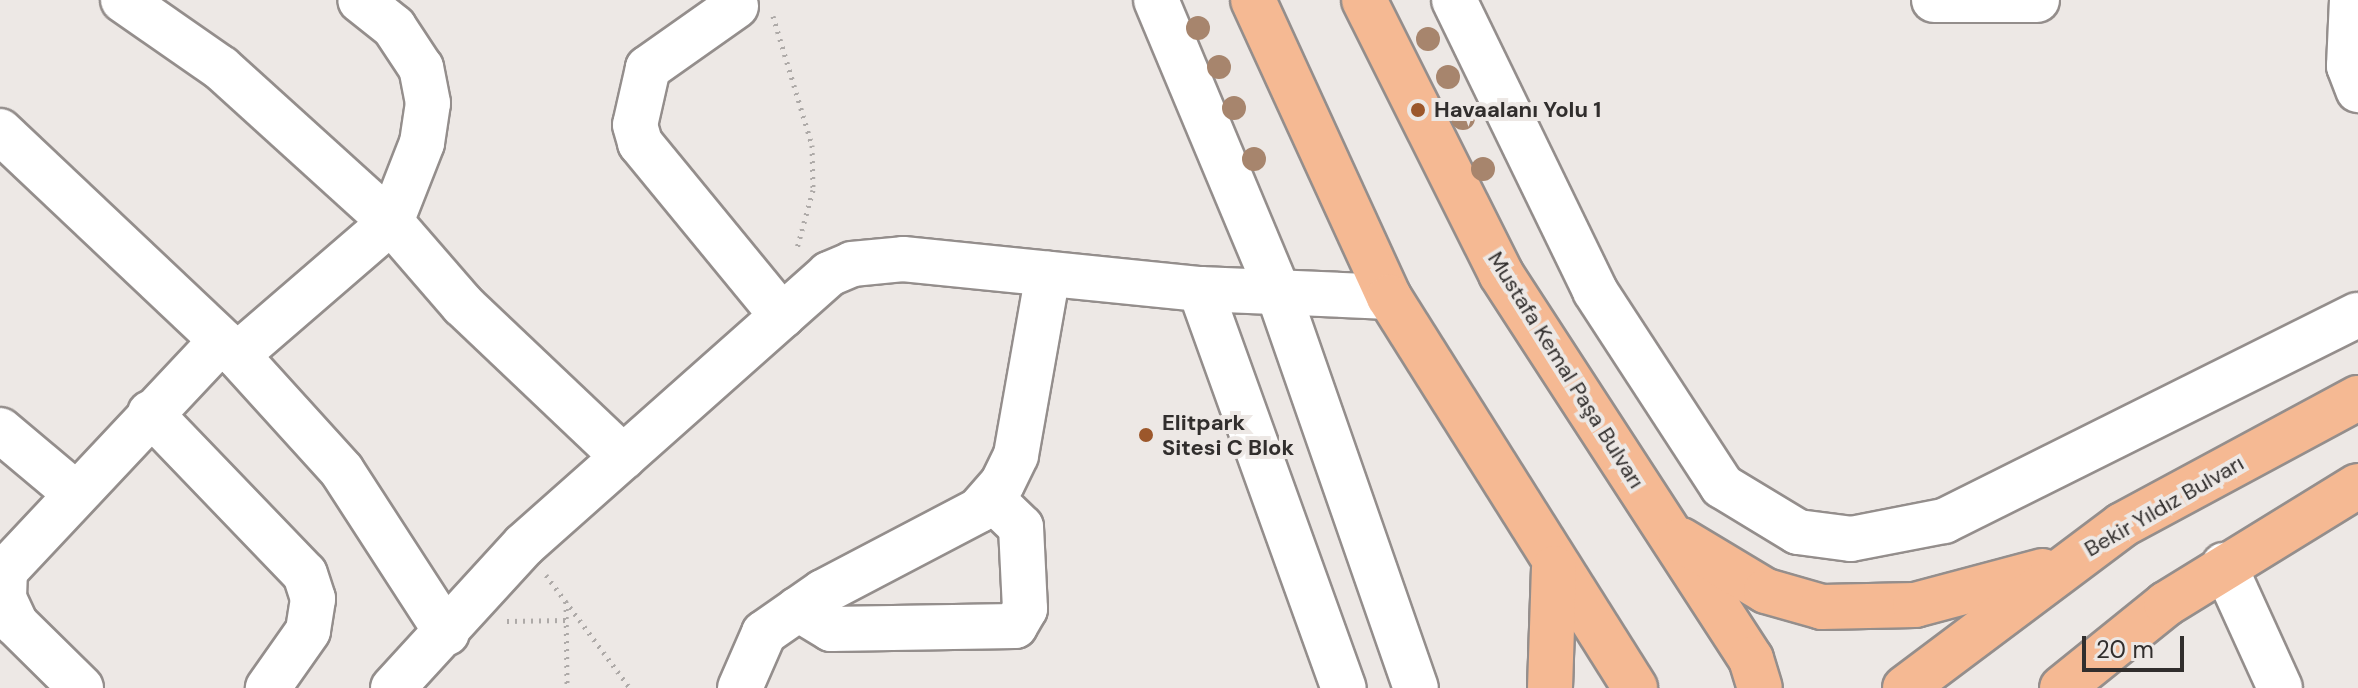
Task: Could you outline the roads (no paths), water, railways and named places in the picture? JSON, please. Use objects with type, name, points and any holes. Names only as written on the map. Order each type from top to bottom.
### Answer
[{"type":"main road","points":[[1253,0],[1389,297],[1554,568],[1635,688]]},
{"type":"main road","name":"Mustafa Kemal Paşa Bulvarı","points":[[1364,0],[1501,274],[1751,659],[1760,688]]},
{"type":"main road","name":"Bekir Yıldız Bulvarı","points":[[1905,688],[2064,565],[2122,525],[2358,398]]},
{"type":"main road","points":[[2062,688],[2224,565],[2358,486]]},
{"type":"main road","points":[[1669,531],[1766,591],[1822,607],[1915,605],[2064,565]]},
{"type":"main road","points":[[1550,688],[1554,568]]},
{"type":"main road","points":[[2097,688],[2122,642]]},
{"type":"street","points":[[123,0],[221,68],[391,222],[463,305],[623,457]]},
{"type":"street","points":[[81,688],[16,624],[3,583],[17,551],[150,413],[391,222],[422,143],[426,84],[394,27],[360,0]]},
{"type":"street","points":[[1156,0],[1278,292],[1416,688]]},
{"type":"street","points":[[1454,0],[1603,304],[1722,486],[1798,532],[1851,539],[1944,521],[2358,315]]},
{"type":"street","points":[[1934,0],[2037,0]]},
{"type":"street","points":[[2352,0],[2349,66],[2358,90]]},
{"type":"street","points":[[736,6],[648,68],[635,125],[640,143],[773,305]]},
{"type":"street","points":[[0,131],[229,348],[342,471],[447,633]]},
{"type":"street","points":[[393,688],[447,633],[524,545],[623,457],[773,305],[829,274],[876,259],[1200,289],[1389,297]]},
{"type":"street","points":[[740,688],[764,633],[798,609],[991,498],[1016,455],[1048,274]]},
{"type":"street","points":[[1200,289],[1344,688]]},
{"type":"street","points":[[150,413],[305,574],[313,599],[308,631],[268,688]]},
{"type":"street","points":[[0,430],[74,492]]},
{"type":"street","points":[[798,609],[831,629],[1015,626],[1025,609],[1021,527],[991,498]]},
{"type":"street","points":[[2224,565],[2280,688]]},
{"type":"place","name":"Havaalanı Yolu 1","points":[[1418,110]]},
{"type":"place","name":"Elitpark Sitesi C Blok","points":[[1146,435]]}]
